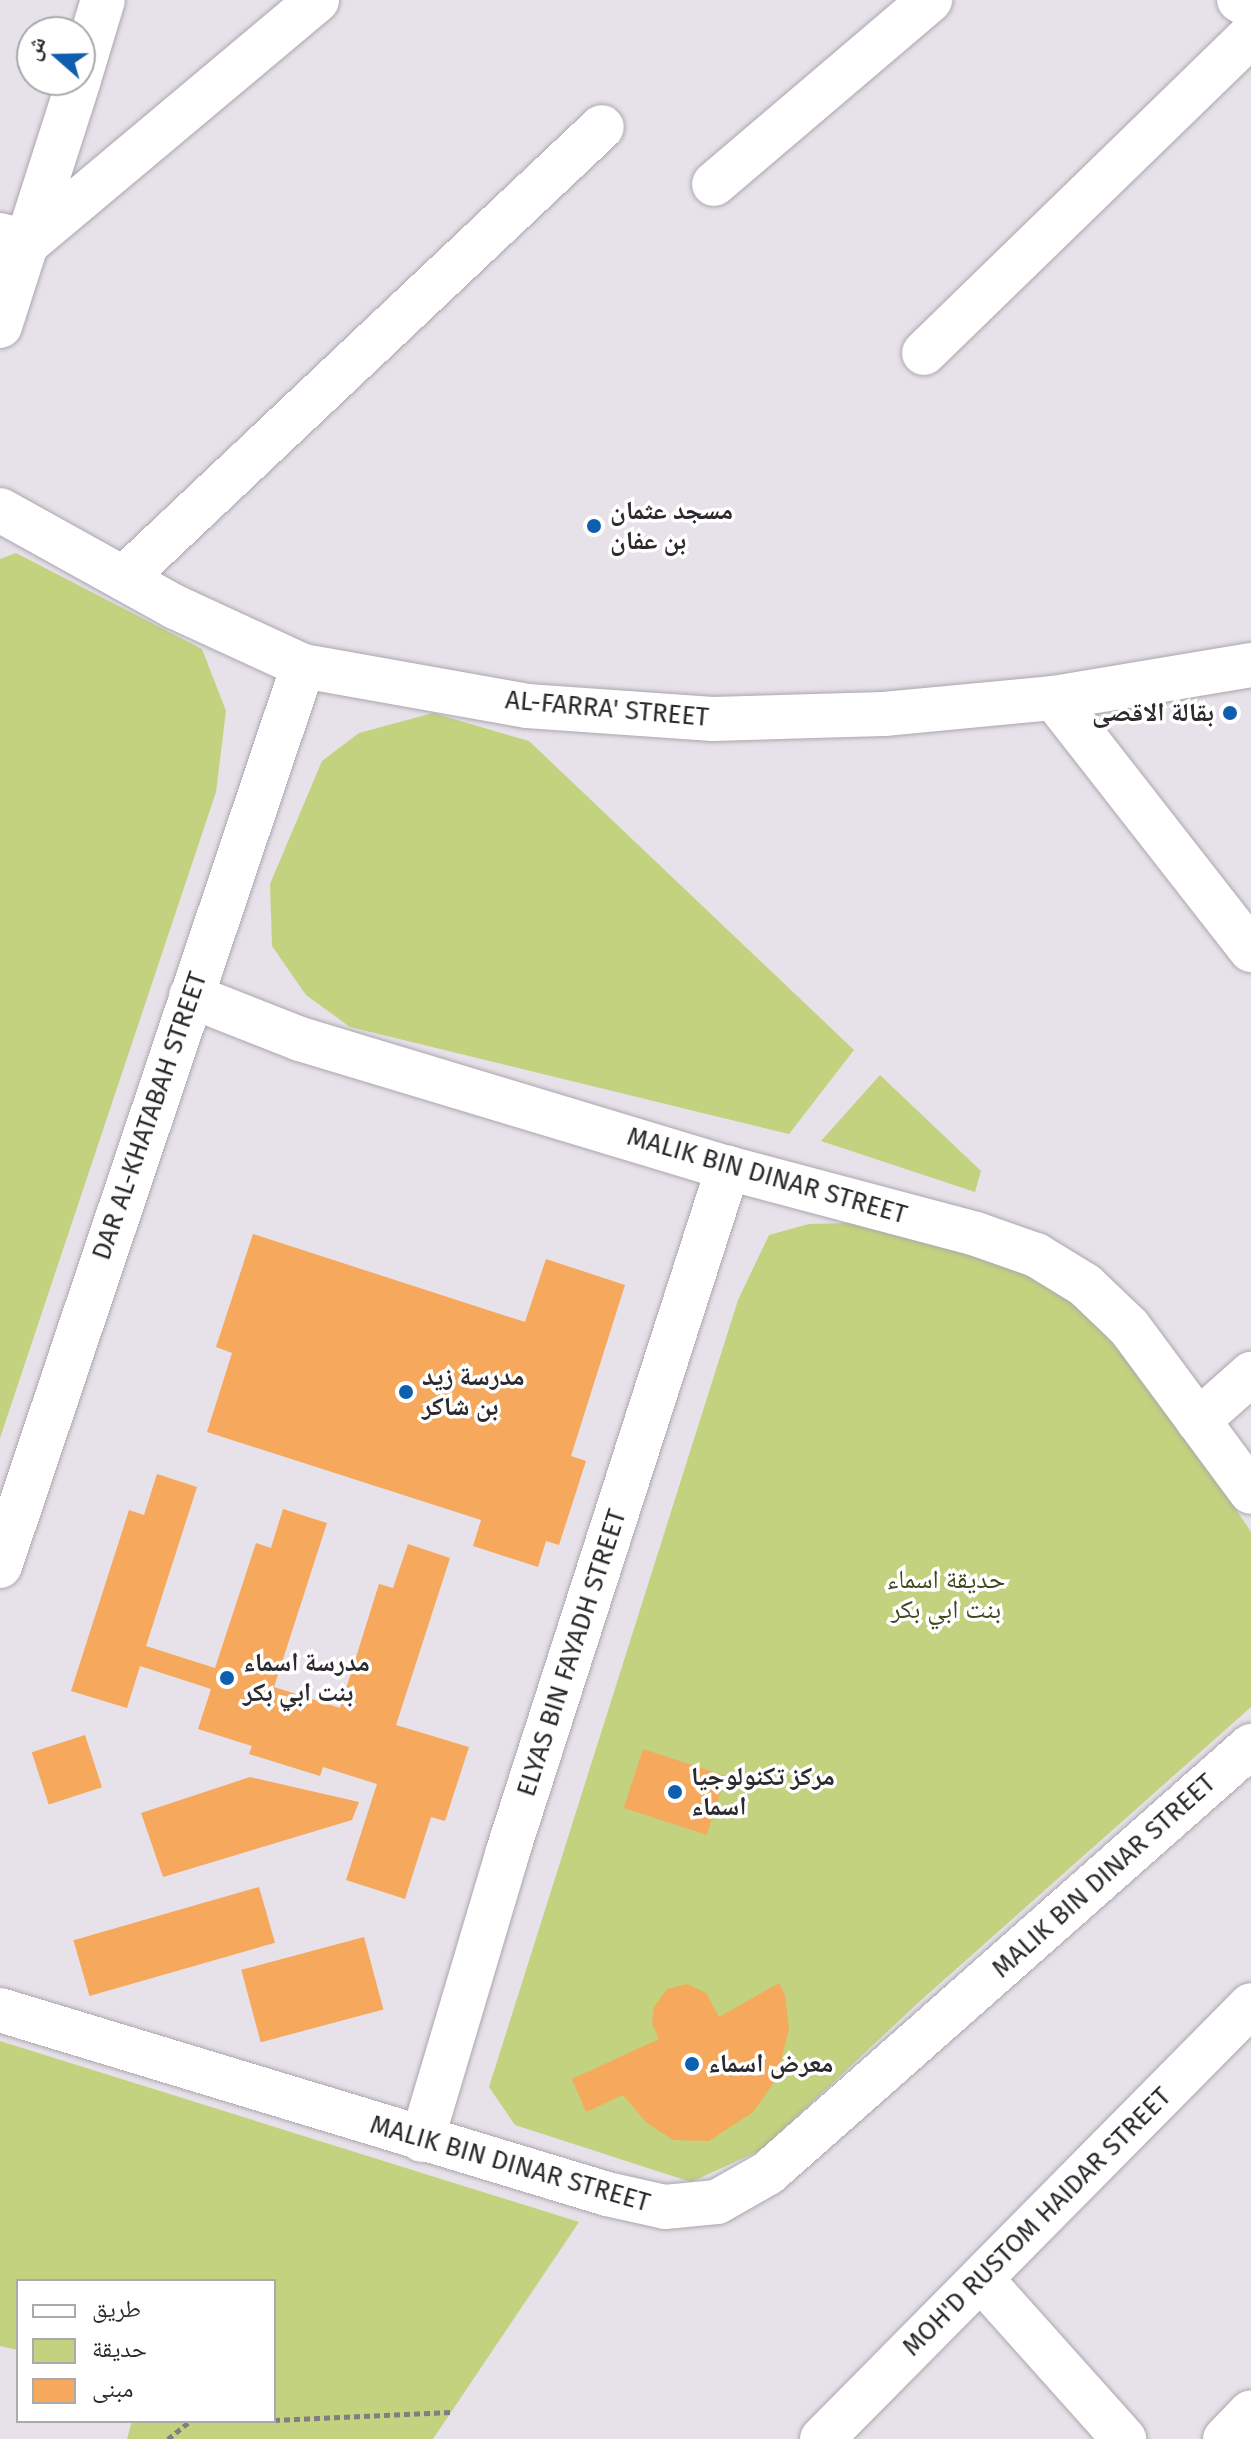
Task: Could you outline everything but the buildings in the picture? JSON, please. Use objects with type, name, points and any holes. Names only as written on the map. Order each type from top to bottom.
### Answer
[{"type":"street","points":[[96,23],[103,0]]},
{"type":"street","points":[[14,238],[317,0]]},
{"type":"street","points":[[714,184],[930,0]]},
{"type":"street","points":[[1239,0],[1251,7]]},
{"type":"street","points":[[924,353],[1251,35]]},
{"type":"street","points":[[0,326],[14,238],[72,96]]},
{"type":"street","points":[[124,578],[602,127]]},
{"type":"street","name":"AL-FARRA' STREET","points":[[0,510],[222,631],[303,666],[527,706],[713,719],[884,714],[1054,698],[1251,665]]},
{"type":"street","name":"DAR AL-KHATABAH STREET","points":[[0,1566],[303,666]]},
{"type":"street","points":[[1054,698],[1251,950]]},
{"type":"street","name":"MALIK BIN DINAR STREET","points":[[191,996],[300,1039],[728,1168],[976,1234],[1036,1255],[1085,1285],[1129,1327],[1251,1492]]},
{"type":"street","name":"ELYAS BIN FAYADH STREET","points":[[422,2140],[507,1854],[728,1168]]},
{"type":"street","points":[[1198,1421],[1251,1374]]},
{"type":"street","name":"MALIK BIN DINAR STREET","points":[[0,2010],[422,2140],[665,2207],[717,2202],[768,2173],[1251,1746]]},
{"type":"street","name":"MOH'D RUSTOM HAIDAR STREET","points":[[822,2439],[1251,2005]]},
{"type":"street","points":[[981,2279],[1124,2439]]},
{"type":"street","points":[[1225,2439],[1251,2412]]},
{"type":"path","points":[[276,2420],[451,2412]]},
{"type":"path","points":[[168,2439],[188,2423]]},
{"type":"green space","points":[[16,553],[202,649],[226,711],[216,792],[0,1438],[0,559]]},
{"type":"green space","points":[[433,713],[529,741],[854,1050],[789,1134],[350,1027],[306,995],[272,946],[270,884],[322,761],[359,733]]},
{"type":"green space","points":[[880,1075],[981,1171],[975,1192],[821,1141]]},
{"type":"green space","name":"حديقة اسماء بنت ابي بكر","points":[[850,1223],[1007,1264],[1070,1298],[1155,1389],[1251,1532],[1251,1707],[919,2002],[761,2150],[691,2182],[515,2125],[489,2087],[738,1300],[769,1235],[809,1224]]},
{"type":"green space","points":[[0,2041],[579,2222],[433,2439],[127,2439],[131,2423],[276,2423],[276,2279],[16,2279],[16,2350],[0,2346]]},
{"type":"place","name":"مسجد عثمان بن عفان","points":[[594,526]]},
{"type":"place","name":"بقالة الاقصى","points":[[1230,713]]},
{"type":"place","name":"مدرسة زيد بن شاكر","points":[[406,1392]]},
{"type":"place","name":"مدرسة اسماء بنت ابي بكر","points":[[227,1678]]},
{"type":"place","name":"مركز تكنولوجيا اسماء","points":[[675,1792]]},
{"type":"place","name":"معرض اسماء","points":[[692,2064]]}]
